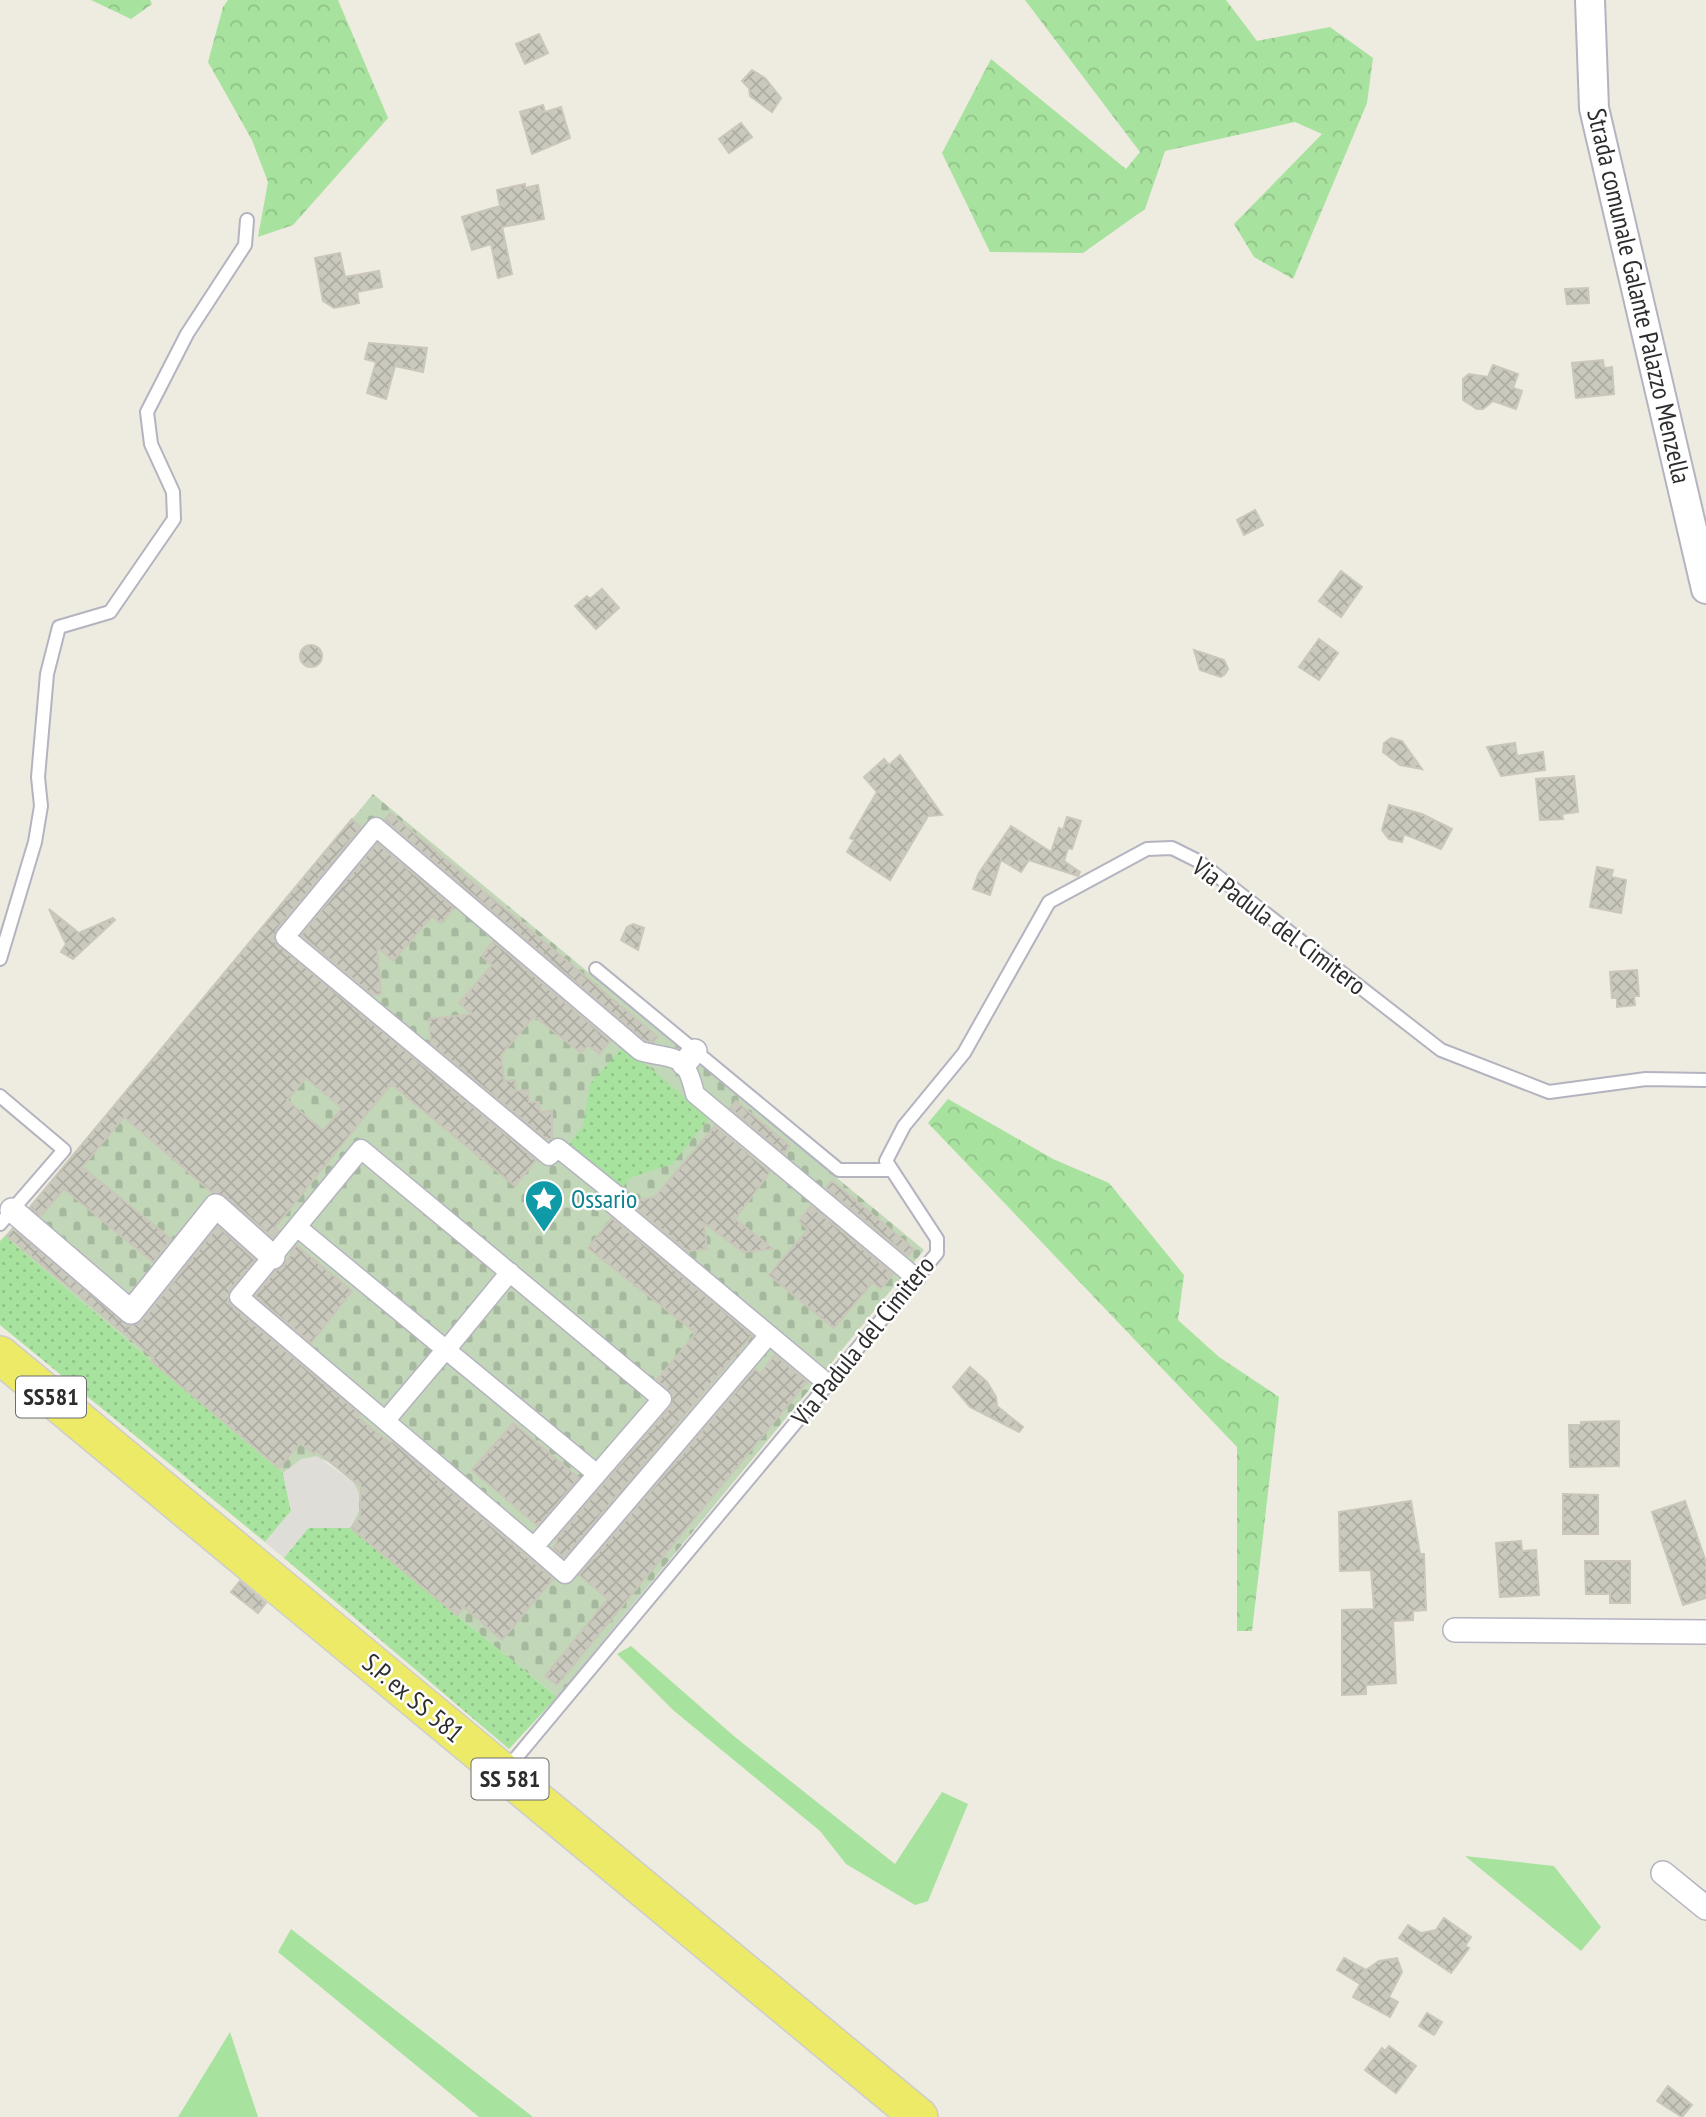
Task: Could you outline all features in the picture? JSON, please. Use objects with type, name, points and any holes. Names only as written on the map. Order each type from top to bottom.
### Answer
[{"type":"main road","name":"SS581","points":[[0,1355],[102,1440]]},
{"type":"main road","name":"S.P. ex SS 581","points":[[102,1440],[919,2117]]},
{"type":"street","name":"Strada comunale Galante Palazzo Menzella","points":[[1592,1],[1594,108],[1706,589]]},
{"type":"street","points":[[828,1384],[613,1204],[619,1197],[558,1148],[548,1156],[285,937],[376,827],[640,1051],[676,1058],[689,1057],[695,1094],[916,1278]]},
{"type":"street","points":[[534,1547],[663,1399],[361,1149],[239,1297],[565,1574],[769,1335]]},
{"type":"street","points":[[6,1217],[131,1312],[216,1206],[273,1257]]},
{"type":"street","points":[[297,1227],[444,1353],[597,1474]]},
{"type":"street","points":[[386,1420],[510,1272]]},
{"type":"street","points":[[1455,1630],[1706,1632]]},
{"type":"street","points":[[1663,1873],[1706,1908]]},
{"type":"lane","points":[[0,959],[36,842],[41,806],[38,777],[47,674],[59,627],[110,612],[174,519],[173,492],[151,444],[147,412],[187,334],[246,245],[247,220]]},
{"type":"lane","name":"Via Padula del Cimitero","points":[[504,1773],[937,1253],[937,1239],[886,1161],[904,1126],[964,1053],[1049,902],[1147,849],[1172,848],[1198,861],[1441,1050],[1549,1092],[1646,1079],[1706,1080]]},
{"type":"lane","points":[[596,969],[689,1057],[839,1170],[892,1170]]},
{"type":"lane","points":[[0,1096],[64,1150],[6,1217]]},
{"type":"green space","points":[[91,0],[150,0],[152,4],[131,19]]},
{"type":"green space","points":[[228,0],[338,0],[388,118],[293,225],[258,237],[268,182],[252,140],[208,62],[223,7]]},
{"type":"green space","points":[[1025,0],[1226,0],[1257,41],[1330,27],[1373,58],[1367,103],[1293,279],[1254,257],[1234,224],[1322,134],[1295,122],[1165,151],[1145,209],[1083,253],[990,252],[942,153],[991,59],[1126,169],[1140,152]]},
{"type":"green space","points":[[373,794],[924,1250],[557,1697],[350,1528],[359,1511],[354,1483],[344,1474],[328,1462],[313,1458],[283,1473],[5,1236]]},
{"type":"green space","points":[[624,1046],[709,1118],[672,1164],[630,1178],[621,1190],[567,1147],[583,1126],[590,1084]]},
{"type":"green space","points":[[948,1099],[1053,1159],[1109,1183],[1184,1275],[1178,1320],[1219,1357],[1279,1397],[1252,1631],[1237,1631],[1237,1447],[928,1123]]},
{"type":"green space","points":[[5,1236],[283,1473],[291,1511],[265,1542],[0,1325],[0,1241]]},
{"type":"green space","points":[[308,1528],[350,1528],[557,1697],[509,1749],[284,1558]]},
{"type":"green space","points":[[631,1646],[735,1737],[895,1864],[942,1792],[968,1804],[928,1901],[915,1905],[846,1864],[820,1831],[673,1710],[617,1654]]},
{"type":"green space","points":[[1465,1856],[1554,1866],[1601,1927],[1581,1951]]},
{"type":"green space","points":[[291,1929],[533,2117],[479,2117],[278,1952]]},
{"type":"green space","points":[[230,2032],[258,2117],[178,2117]]},
{"type":"shaded area","points":[[317,1456],[354,1483],[359,1493],[359,1511],[350,1528],[308,1528],[284,1558],[265,1542],[291,1511],[283,1473],[301,1459]]},
{"type":"building","points":[[539,34],[548,53],[525,64],[516,44]]},
{"type":"building","points":[[752,70],[765,78],[781,98],[772,112],[750,96],[749,88],[742,81]]},
{"type":"building","points":[[543,105],[545,112],[561,107],[570,138],[532,154],[520,112]]},
{"type":"building","points":[[741,123],[752,137],[729,153],[719,139]]},
{"type":"building","points":[[525,184],[525,188],[538,185],[544,219],[502,227],[512,274],[498,278],[491,244],[472,250],[462,217],[500,206],[497,190]]},
{"type":"building","points":[[340,253],[345,277],[379,271],[382,287],[357,292],[359,303],[334,308],[323,301],[315,258]]},
{"type":"building","points":[[1588,288],[1589,303],[1567,304],[1565,289]]},
{"type":"building","points":[[369,343],[427,348],[423,372],[395,366],[386,399],[367,393],[376,362],[365,359]]},
{"type":"building","points":[[1603,360],[1604,368],[1612,367],[1614,394],[1576,398],[1572,363]]},
{"type":"building","points":[[1493,365],[1518,374],[1513,388],[1522,391],[1516,409],[1493,401],[1483,409],[1477,409],[1463,400],[1463,379],[1469,374],[1488,377]]},
{"type":"building","points":[[1255,510],[1263,525],[1244,535],[1237,520]]},
{"type":"building","points":[[1341,571],[1362,587],[1341,617],[1319,601]]},
{"type":"building","points":[[602,589],[619,608],[596,629],[575,606]]},
{"type":"building","points":[[1319,639],[1338,653],[1319,680],[1299,667]]},
{"type":"building","points":[[311,645],[319,648],[322,656],[319,664],[311,667],[303,664],[300,656],[303,648]]},
{"type":"building","points":[[1194,650],[1224,660],[1228,669],[1225,674],[1221,677],[1200,670]]},
{"type":"building","points":[[1391,738],[1402,741],[1422,769],[1400,765],[1383,752],[1384,743]]},
{"type":"building","points":[[1515,743],[1517,756],[1543,752],[1545,770],[1501,776],[1487,747]]},
{"type":"building","points":[[900,755],[942,815],[928,816],[890,880],[847,852],[854,840],[850,838],[877,792],[864,777],[884,759],[889,765]]},
{"type":"building","points":[[1574,776],[1578,812],[1562,814],[1563,819],[1540,820],[1536,779]]},
{"type":"building","points":[[1389,805],[1422,814],[1452,829],[1441,849],[1404,834],[1402,842],[1389,839],[1382,830]]},
{"type":"building","points":[[390,813],[658,1037],[653,1042],[645,1041],[385,820]]},
{"type":"building","points":[[1067,817],[1081,821],[1072,849],[1068,848],[1064,861],[1080,872],[1078,876],[1029,860],[1021,872],[1001,860],[990,895],[973,889],[979,873],[1011,826],[1051,852],[1059,828],[1063,830]]},
{"type":"building","points":[[352,819],[361,827],[276,930],[275,942],[536,1160],[515,1186],[391,1084],[275,1227],[279,1231],[273,1238],[225,1196],[213,1193],[124,1117],[82,1167],[171,1239],[153,1262],[64,1189],[41,1216],[30,1207]],"holes":[[[306,1078],[342,1108],[323,1131],[287,1100]]]},
{"type":"building","points":[[377,843],[454,908],[441,923],[432,916],[393,961],[377,947],[381,994],[372,995],[301,935]]},
{"type":"building","points":[[1597,867],[1613,870],[1611,877],[1626,880],[1621,913],[1590,907]]},
{"type":"building","points":[[49,909],[79,933],[113,918],[115,920],[73,959],[61,952],[66,944]]},
{"type":"building","points":[[633,924],[644,928],[638,950],[621,940],[627,927]]},
{"type":"building","points":[[493,941],[610,1041],[599,1054],[588,1045],[581,1053],[534,1016],[501,1055],[504,1081],[515,1080],[516,1091],[528,1090],[529,1102],[539,1102],[540,1112],[552,1111],[552,1139],[546,1139],[431,1044],[429,1019],[473,1014],[459,1003],[492,965],[482,956]]},
{"type":"building","points":[[1637,970],[1639,996],[1634,996],[1635,1005],[1617,1007],[1617,998],[1612,998],[1610,972]]},
{"type":"building","points":[[736,1101],[790,1146],[784,1154],[730,1108]]},
{"type":"building","points":[[715,1126],[770,1172],[735,1219],[773,1249],[743,1252],[704,1223],[707,1249],[687,1251],[629,1202],[655,1197]]},
{"type":"building","points":[[832,1181],[914,1249],[908,1256],[826,1188]]},
{"type":"building","points":[[811,1206],[893,1274],[881,1289],[873,1282],[834,1328],[769,1275],[808,1229],[799,1221]]},
{"type":"building","points":[[612,1218],[752,1335],[564,1558],[553,1548],[557,1542],[555,1540],[671,1406],[672,1395],[657,1380],[696,1333],[588,1248]]},
{"type":"building","points":[[218,1226],[255,1260],[230,1290],[228,1300],[232,1306],[360,1414],[358,1417],[390,1443],[392,1441],[553,1579],[502,1640],[464,1607],[457,1615],[351,1528],[360,1517],[361,1487],[316,1451],[314,1454],[300,1443],[279,1468],[151,1361],[154,1358],[7,1236],[13,1229],[129,1326],[142,1321]]},
{"type":"building","points":[[296,1245],[352,1291],[311,1343],[255,1296],[276,1270],[284,1266]]},
{"type":"building","points":[[775,1355],[807,1382],[557,1685],[545,1676],[608,1599],[579,1575],[755,1369],[760,1374]]},
{"type":"building","points":[[970,1367],[987,1382],[996,1397],[997,1406],[1023,1427],[1019,1432],[970,1407],[953,1387]]},
{"type":"building","points":[[1619,1421],[1619,1466],[1570,1467],[1569,1425]]},
{"type":"building","points":[[513,1423],[579,1478],[538,1526],[472,1470]]},
{"type":"building","points":[[1563,1494],[1598,1495],[1598,1534],[1563,1534]]},
{"type":"building","points":[[1411,1501],[1420,1554],[1424,1554],[1426,1610],[1413,1611],[1413,1620],[1393,1621],[1396,1683],[1366,1685],[1366,1694],[1342,1695],[1342,1610],[1374,1609],[1371,1570],[1340,1571],[1339,1512]]},
{"type":"building","points":[[1685,1501],[1706,1562],[1706,1598],[1683,1605],[1652,1512]]},
{"type":"building","points":[[1521,1541],[1522,1551],[1536,1550],[1539,1595],[1500,1597],[1496,1543]]},
{"type":"building","points":[[1585,1561],[1630,1561],[1630,1603],[1610,1603],[1610,1594],[1586,1594]]},
{"type":"building","points":[[240,1581],[266,1603],[258,1613],[231,1592]]},
{"type":"building","points":[[1444,1918],[1471,1937],[1465,1946],[1469,1948],[1451,1973],[1399,1938],[1408,1925],[1421,1933],[1436,1930]]},
{"type":"building","points":[[1344,1958],[1366,1970],[1379,1961],[1397,1958],[1402,1972],[1389,1997],[1398,2002],[1390,2017],[1353,1997],[1360,1984],[1337,1970]]},
{"type":"building","points":[[1427,2013],[1442,2022],[1434,2035],[1419,2026]]},
{"type":"building","points":[[1389,2046],[1416,2066],[1396,2093],[1365,2070],[1382,2048],[1385,2051]]},
{"type":"building","points":[[1668,2086],[1692,2105],[1682,2117],[1657,2101]]},
{"type":"place","name":"Ossario","points":[[544,1233]]}]
